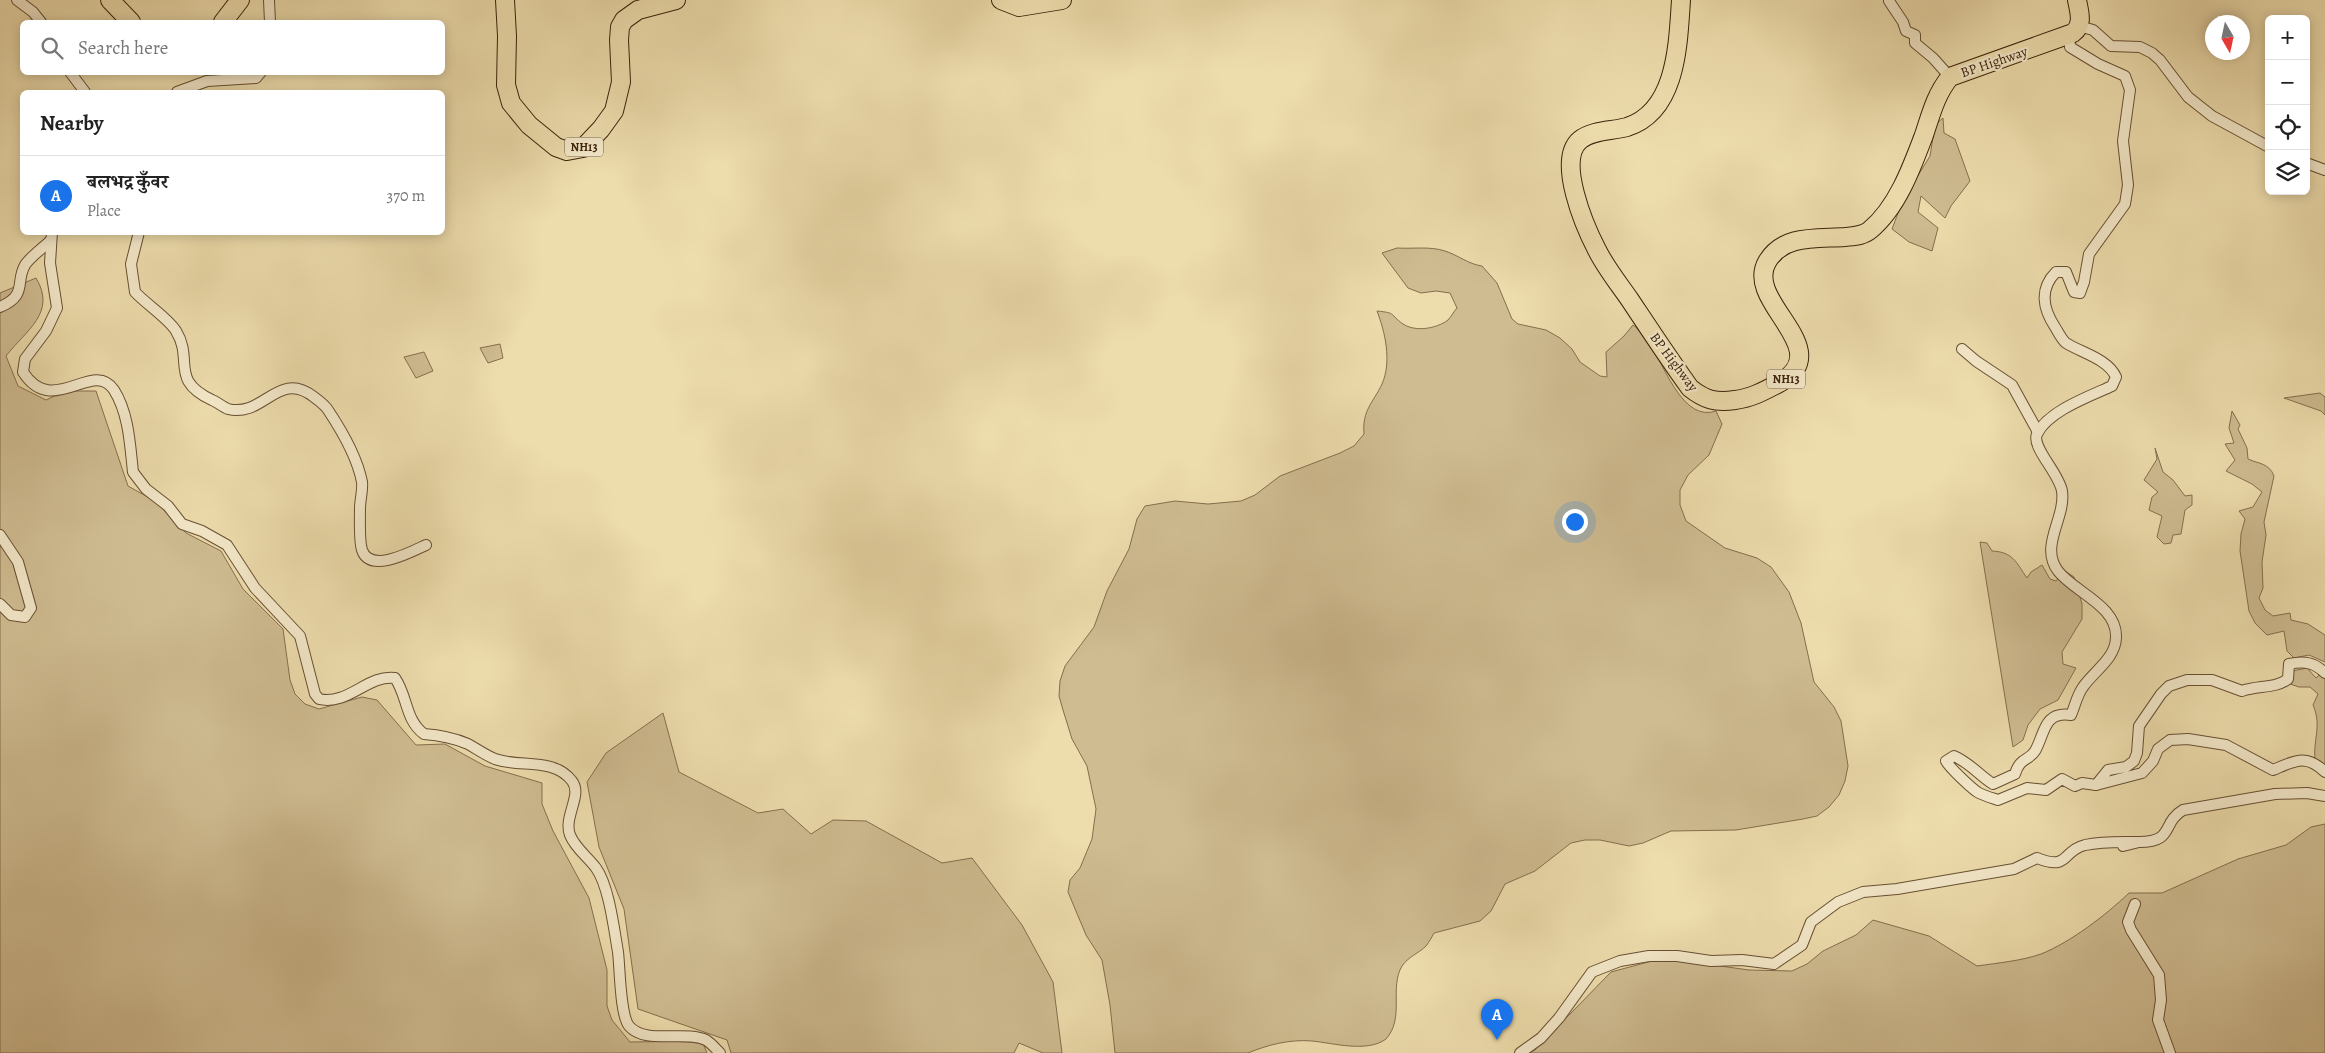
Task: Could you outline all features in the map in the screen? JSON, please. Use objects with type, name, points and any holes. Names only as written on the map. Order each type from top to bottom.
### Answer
[{"type":"highway","points":[[110,0],[129,20]]},
{"type":"highway","points":[[225,20],[240,0]]},
{"type":"highway","name":"NH13","points":[[505,0],[507,36],[506,85],[511,103],[529,125],[556,147],[566,151],[583,148],[614,112],[621,82],[619,40],[620,27],[624,20],[638,10],[676,0]]},
{"type":"highway","points":[[1001,0],[1019,7],[1062,0]]},
{"type":"highway","name":"BP Highway","points":[[1681,0],[1668,87],[1659,105],[1647,117],[1628,127],[1589,135],[1579,140],[1572,158],[1570,172],[1580,208],[1597,251],[1690,388],[1709,400],[1720,402],[1747,398],[1774,386],[1787,378],[1797,368],[1799,358],[1796,340],[1767,293],[1764,278],[1766,265],[1774,252],[1784,244],[1802,239],[1859,236],[1868,232],[1880,221],[1895,198],[1915,158],[1940,90],[1950,77],[2074,31]]},
{"type":"highway","points":[[2074,31],[2077,0]]},
{"type":"street","points":[[17,0],[34,12],[40,20]]},
{"type":"street","points":[[269,0],[270,20]]},
{"type":"street","points":[[1889,1],[1903,22],[1906,31],[1914,35],[1915,43],[1933,58],[1950,77]]},
{"type":"street","points":[[2265,145],[2212,116],[2188,96],[2160,60],[2152,53],[2140,47],[2111,46],[2093,30],[2074,31],[2070,47],[2098,64],[2125,76],[2130,90],[2123,141],[2128,185],[2125,204],[2089,254],[2080,293],[2074,292],[2066,272],[2056,272],[2049,279],[2044,291],[2045,305],[2047,316],[2064,342],[2105,365],[2116,378],[2112,386],[2094,393],[2063,410],[2038,432],[2035,440],[2036,446],[2052,467],[2062,492],[2061,505],[2051,547],[2053,562],[2059,572],[2101,606],[2113,623],[2116,636],[2114,650],[2081,688],[2071,715],[2055,716],[2047,724],[2035,750],[2018,765],[2015,774],[1993,784],[1981,777],[1979,772],[1966,762],[1954,756],[1946,761],[1953,772],[1959,774],[1978,793],[1998,800],[2027,788],[2046,790],[2062,779],[2075,786],[2082,784],[2096,786],[2142,773],[2153,761],[2158,749],[2170,740],[2188,739],[2226,745],[2273,770],[2296,760],[2310,762],[2325,772]]},
{"type":"street","points":[[72,75],[84,90]]},
{"type":"street","points":[[182,90],[207,81],[249,80],[258,75]]},
{"type":"street","points":[[2310,164],[2325,170]]},
{"type":"street","points":[[138,235],[131,264],[135,292],[175,328],[181,339],[183,369],[192,387],[228,409],[247,410],[284,388],[299,388],[308,392],[327,408],[348,442],[356,464],[362,482],[360,509],[362,550],[367,557],[374,562],[382,561],[408,554],[426,545]]},
{"type":"street","points":[[0,306],[7,304],[20,291],[25,265],[51,236]]},
{"type":"street","points":[[51,236],[50,263],[57,308],[46,331],[25,359],[23,372],[28,380],[36,388],[50,390],[60,390],[97,380],[104,381],[113,389],[122,406],[133,472],[138,481],[146,490],[168,506],[182,524],[202,531],[227,545],[255,588],[300,636],[315,694],[319,699],[334,700],[385,677],[395,678],[402,690],[411,721],[424,734],[441,735],[465,743],[495,759],[513,763],[547,765],[561,770],[573,782],[575,796],[567,824],[570,837],[597,868],[605,890],[618,951],[624,1014],[628,1024],[640,1034],[706,1040],[720,1053]]},
{"type":"street","points":[[1962,349],[1976,361],[2012,384],[2038,432]]},
{"type":"street","points":[[0,535],[18,562],[31,608],[25,617],[11,615],[0,604]]},
{"type":"street","points":[[2096,786],[2108,770],[2126,767],[2134,761],[2137,753],[2140,726],[2161,694],[2169,686],[2188,680],[2221,682],[2242,691],[2252,687],[2279,685],[2288,679],[2289,664],[2301,662],[2314,664],[2325,673]]},
{"type":"street","points":[[1520,1053],[1541,1038],[1559,1018],[1592,972],[1620,961],[1648,956],[1677,956],[1711,961],[1742,960],[1774,964],[1802,945],[1811,922],[1838,902],[1863,892],[1897,889],[2014,869],[2037,858],[2050,864],[2059,863],[2078,847],[2087,844],[2103,842],[2154,842],[2163,836],[2174,815],[2182,810],[2275,794],[2308,793],[2325,796]]},
{"type":"street","points":[[2123,846],[2139,842]]},
{"type":"street","points":[[2135,904],[2128,922],[2159,975],[2161,1000],[2158,1020],[2170,1053]]},
{"type":"shaded area","points":[[1943,118],[1944,133],[1955,139],[1970,181],[1951,206],[1945,218],[1921,196],[1918,212],[1938,228],[1932,251],[1909,242],[1892,229],[1903,200],[1930,156],[1935,125]]},
{"type":"shaded area","points":[[1397,248],[1439,249],[1482,266],[1497,283],[1512,319],[1518,324],[1546,330],[1560,338],[1572,349],[1580,362],[1600,376],[1607,377],[1606,352],[1633,325],[1649,342],[1670,381],[1685,402],[1694,409],[1705,412],[1716,411],[1722,424],[1709,455],[1688,475],[1680,490],[1680,505],[1686,521],[1725,548],[1757,558],[1771,567],[1789,592],[1801,623],[1814,682],[1834,707],[1841,721],[1848,766],[1845,781],[1839,795],[1829,807],[1817,816],[1736,830],[1671,831],[1643,843],[1629,846],[1600,840],[1585,840],[1571,843],[1535,871],[1505,884],[1491,911],[1480,921],[1434,933],[1426,946],[1404,963],[1398,975],[1395,1022],[1392,1031],[1386,1039],[1378,1043],[1360,1046],[1295,1041],[1263,1047],[1248,1053],[1115,1053],[1110,1005],[1102,960],[1086,935],[1068,892],[1070,880],[1080,868],[1092,839],[1096,809],[1087,766],[1072,739],[1059,696],[1060,681],[1065,666],[1094,627],[1107,591],[1129,549],[1137,519],[1145,506],[1175,501],[1208,504],[1241,501],[1255,495],[1280,476],[1354,446],[1364,434],[1366,413],[1382,384],[1387,366],[1385,337],[1377,311],[1388,312],[1403,324],[1419,329],[1438,326],[1448,320],[1457,308],[1450,293],[1436,291],[1421,293],[1408,288],[1382,253]]},
{"type":"shaded area","points":[[36,278],[42,290],[43,301],[41,311],[30,329],[6,356],[18,386],[46,400],[65,391],[96,391],[128,486],[155,501],[186,533],[221,551],[243,589],[283,629],[290,680],[295,694],[305,704],[319,709],[362,697],[377,700],[416,745],[445,744],[485,766],[542,783],[542,804],[553,831],[589,898],[607,970],[607,1006],[612,1020],[630,1042],[702,1041],[707,1053],[0,1053],[0,293]]},
{"type":"shaded area","points":[[500,344],[503,358],[488,363],[480,348]]},
{"type":"shaded area","points":[[424,352],[433,371],[416,378],[404,357]]},
{"type":"shaded area","points":[[2320,393],[2325,397],[2325,415],[2321,411],[2284,398]]},
{"type":"shaded area","points":[[2232,411],[2240,425],[2238,429],[2247,448],[2248,459],[2263,464],[2274,476],[2264,522],[2266,535],[2262,562],[2263,588],[2259,598],[2265,610],[2273,616],[2290,613],[2291,620],[2308,624],[2325,635],[2325,662],[2309,655],[2294,658],[2287,651],[2284,631],[2267,635],[2255,623],[2249,611],[2240,551],[2241,534],[2245,519],[2239,511],[2253,507],[2262,492],[2252,484],[2226,471],[2235,460],[2225,444],[2234,443],[2229,428]]},
{"type":"shaded area","points":[[2155,448],[2163,472],[2173,480],[2185,496],[2192,495],[2192,505],[2185,510],[2181,534],[2173,535],[2171,543],[2164,544],[2157,537],[2162,516],[2149,510],[2152,497],[2158,492],[2144,480],[2157,459]]},
{"type":"shaded area","points":[[1980,542],[1987,543],[1992,551],[2005,553],[2013,559],[2027,578],[2031,572],[2042,565],[2050,579],[2056,581],[2065,571],[2074,577],[2082,604],[2082,619],[2062,652],[2063,664],[2076,668],[2058,700],[2040,709],[2028,725],[2023,740],[2013,747]]},
{"type":"shaded area","points":[[2307,668],[2316,678],[2325,669],[2325,768],[2316,766],[2315,757],[2317,721],[2313,705],[2318,694],[2310,687],[2299,687],[2287,683],[2287,672]]},
{"type":"shaded area","points":[[663,713],[679,772],[758,813],[783,809],[811,834],[833,820],[866,821],[942,863],[972,858],[1022,925],[1053,982],[1062,1053],[1043,1053],[1019,1043],[1014,1053],[731,1053],[727,1040],[638,1009],[624,909],[599,847],[587,782],[606,753]]},
{"type":"shaded area","points":[[2325,824],[2325,1053],[1529,1053],[1535,1050],[1611,972],[1663,958],[1749,970],[1792,971],[1807,964],[1823,951],[1856,935],[1873,920],[1929,936],[1977,966],[2025,958],[2041,954],[2064,943],[2099,919],[2129,893],[2162,893],[2238,859],[2286,845],[2311,827]]},
{"type":"place","name":"बलभद्र कुँवर","points":[[1497,1040]]}]
